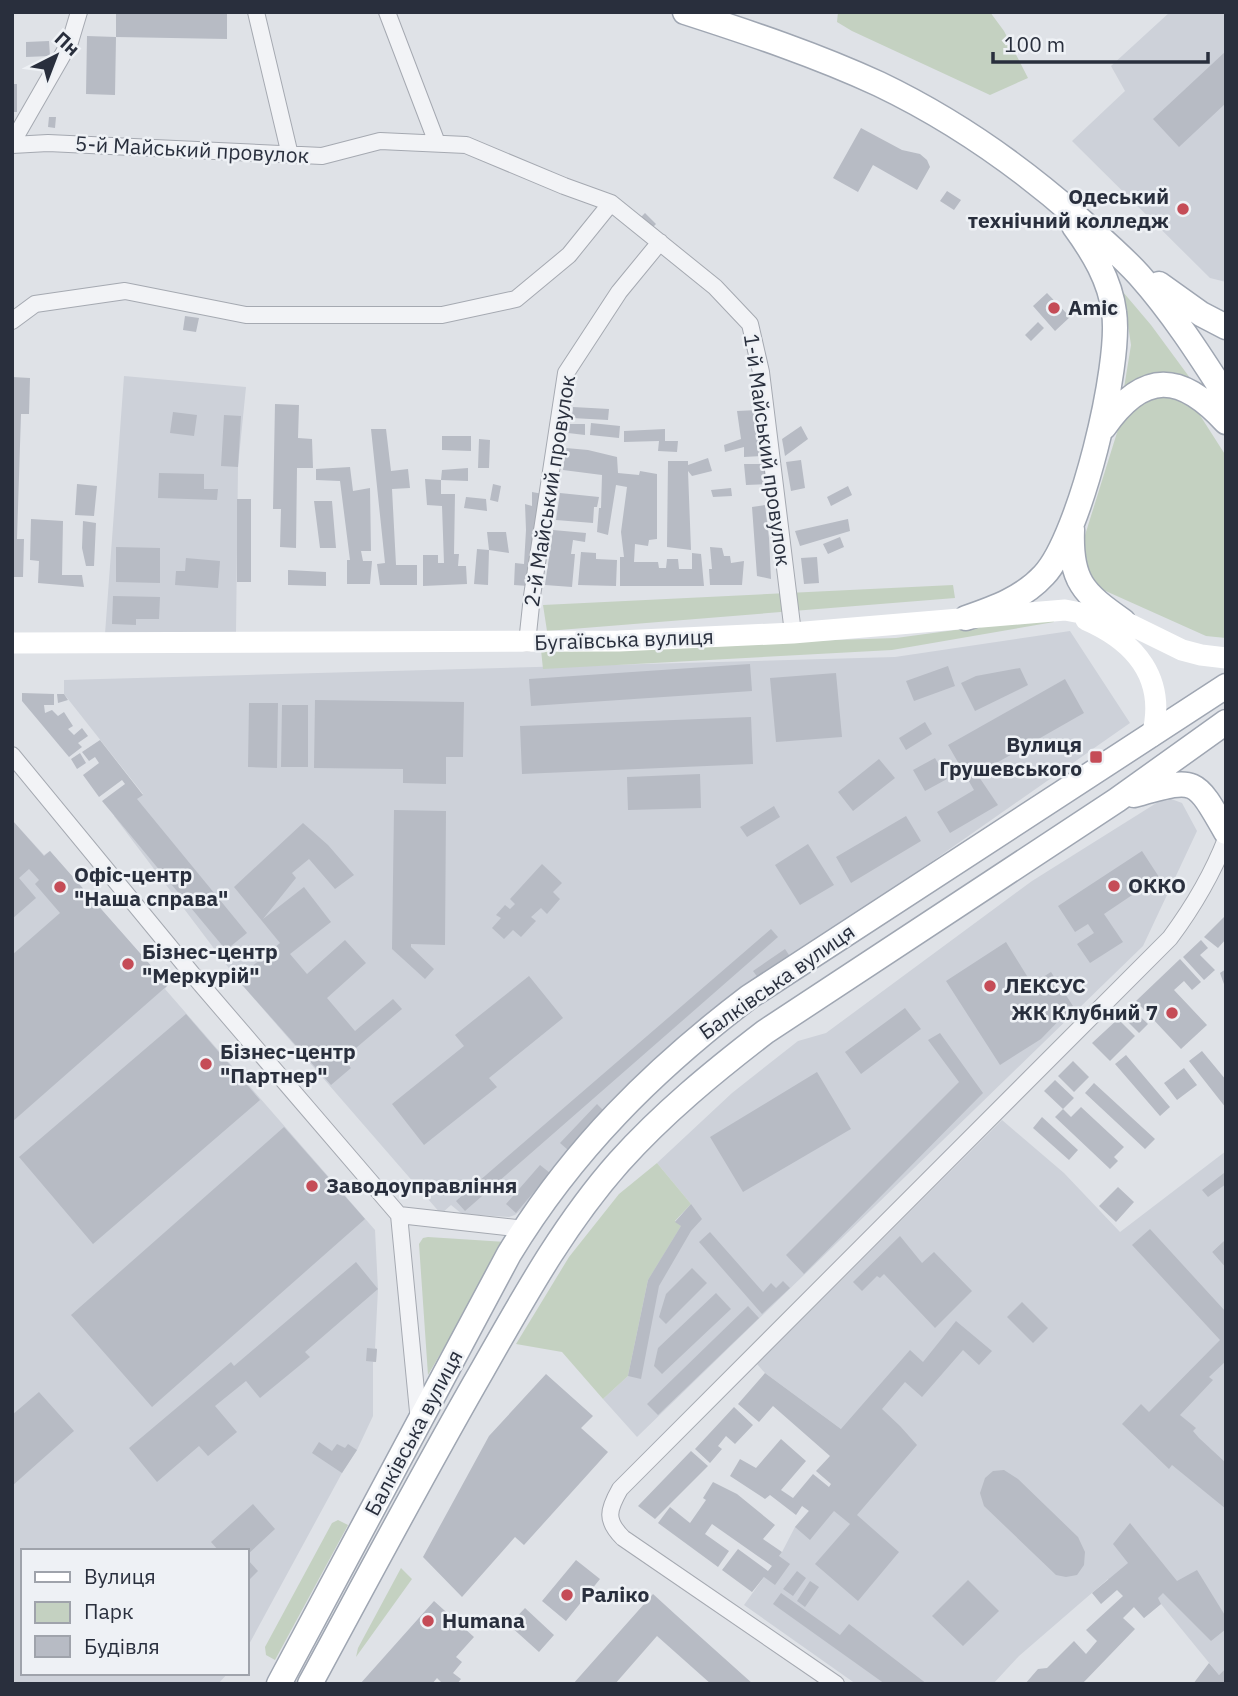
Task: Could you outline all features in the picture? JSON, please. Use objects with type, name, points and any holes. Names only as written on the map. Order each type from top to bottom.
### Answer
[{"type":"main road","points":[[685,12],[796,49],[881,85],[948,122],[1054,197],[1122,258],[1185,304],[1226,327]]},
{"type":"main road","points":[[966,618],[1012,601],[1034,585],[1052,566],[1073,525],[1099,433],[1114,357],[1114,309],[1100,266],[1054,197]]},
{"type":"main road","points":[[1122,258],[1166,308],[1226,396]]},
{"type":"main road","points":[[1099,433],[1121,404],[1134,394],[1154,385],[1168,384],[1194,392],[1226,422]]},
{"type":"main road","points":[[1073,525],[1073,561],[1076,575],[1093,599],[1123,621]]},
{"type":"main road","points":[[1065,610],[1115,636],[1140,659],[1149,672],[1156,700],[1152,736]]},
{"type":"main road","name":"Бугаївська вулиця","points":[[12,643],[527,643],[793,633],[1065,610],[1123,621],[1182,650],[1226,658]]},
{"type":"main road","name":"Балківська вулиця","points":[[279,1684],[525,1228],[549,1192],[591,1140],[695,1038],[749,997],[1226,686]]},
{"type":"main road","name":"Балківська вулиця","points":[[310,1684],[440,1443],[537,1273],[577,1214],[662,1117],[765,1032],[1117,800],[1226,722]]},
{"type":"main road","points":[[1117,800],[1186,784],[1202,792],[1226,832]]},
{"type":"street","points":[[12,144],[70,42],[79,12]]},
{"type":"street","points":[[256,12],[290,155]]},
{"type":"street","points":[[387,12],[437,144]]},
{"type":"street","name":"5-й Майський провулок","points":[[12,144],[48,143],[322,156],[380,141],[467,145],[611,203]]},
{"type":"street","points":[[12,321],[35,304],[125,291],[246,315],[442,315],[516,299],[569,255],[611,203]]},
{"type":"street","name":"1-й Майський провулок","points":[[611,203],[715,287],[750,324],[761,372],[793,633]]},
{"type":"street","name":"2-й Майський провулок","points":[[527,643],[566,373],[620,292],[660,242]]},
{"type":"street","points":[[12,755],[193,975],[400,1215],[419,1426]]},
{"type":"street","points":[[836,1684],[623,1538],[613,1528],[610,1516],[612,1503],[620,1489],[1170,938],[1202,891],[1226,839]]},
{"type":"street","points":[[400,1215],[525,1228]]},
{"type":"shaded area","name":"Одеський технічний колледж","points":[[1170,12],[1226,12],[1226,282],[1210,278],[1072,141],[1125,91],[1111,66]]},
{"type":"shaded area","points":[[124,376],[246,387],[238,467],[236,632],[105,634]]},
{"type":"shaded area","points":[[1070,631],[1130,723],[824,937],[586,1131],[525,1207],[509,1217],[462,1214],[451,1205],[441,1214],[237,979],[114,816],[143,794],[64,694],[64,680],[895,657]]},
{"type":"shaded area","points":[[1166,797],[1182,803],[1197,831],[1143,946],[637,1437],[603,1399],[628,1376],[648,1280],[675,1222],[691,1204],[657,1163],[732,1093],[798,1041],[826,1033],[1032,881]]},
{"type":"shaded area","points":[[12,820],[44,855],[50,851],[168,985],[165,989],[375,1230],[378,1289],[377,1349],[376,1362],[373,1362],[373,1416],[357,1450],[248,1646],[248,1549],[21,1549],[21,1675],[226,1675],[218,1684],[12,1684]]},
{"type":"shaded area","points":[[1002,1120],[1064,1173],[1120,1232],[1226,1151],[1226,1239],[1212,1252],[1226,1268],[1226,1668],[1219,1675],[1161,1604],[1144,1618],[1108,1579],[1019,1656],[993,1684],[856,1684],[744,1605],[782,1552],[795,1527],[854,1458],[841,1429],[765,1373],[757,1364]]},
{"type":"green space","points":[[838,12],[990,12],[1004,31],[1028,78],[990,95],[852,31],[837,22]]},
{"type":"green space","points":[[1123,292],[1190,378],[1182,376],[1124,388],[1131,345]]},
{"type":"green space","points":[[1171,396],[1196,409],[1226,456],[1226,638],[1206,636],[1090,584],[1081,548],[1120,423],[1130,411],[1142,404]]},
{"type":"green space","points":[[953,585],[955,598],[547,631],[543,605]]},
{"type":"green space","points":[[1052,617],[1054,622],[892,650],[543,669],[541,650],[896,638]]},
{"type":"green space","points":[[657,1163],[691,1204],[675,1221],[681,1226],[648,1280],[628,1376],[603,1399],[562,1352],[516,1344],[569,1257],[619,1194]]},
{"type":"green space","points":[[423,1238],[506,1242],[428,1375],[419,1244]]},
{"type":"green space","points":[[338,1520],[348,1525],[275,1660],[266,1655],[265,1647],[332,1523]]},
{"type":"green space","points":[[401,1568],[412,1579],[356,1657],[358,1648]]},
{"type":"building","points":[[116,12],[227,12],[227,39],[116,37]]},
{"type":"building","points":[[87,36],[116,37],[115,95],[86,94]]},
{"type":"building","points":[[49,41],[50,56],[26,57],[26,42]]},
{"type":"building","points":[[1226,51],[1226,103],[1179,147],[1153,119]]},
{"type":"building","points":[[12,84],[17,84],[17,112],[12,112]]},
{"type":"building","points":[[49,117],[56,117],[55,128],[48,127]]},
{"type":"building","points":[[861,128],[902,150],[920,154],[927,160],[930,167],[917,190],[873,165],[858,192],[833,178]]},
{"type":"building","points":[[947,191],[961,200],[954,210],[940,201]]},
{"type":"building","points":[[645,213],[656,224],[651,229],[640,218]]},
{"type":"building","points":[[1047,293],[1070,317],[1055,331],[1033,306]]},
{"type":"building","points":[[185,316],[199,318],[196,332],[183,330]]},
{"type":"building","points":[[1038,322],[1044,328],[1031,341],[1025,335]]},
{"type":"building","points":[[12,377],[30,378],[29,414],[21,414],[17,539],[24,539],[23,577],[12,577]]},
{"type":"building","points":[[275,404],[299,405],[298,438],[312,439],[313,468],[297,468],[296,548],[280,547],[281,509],[273,509]]},
{"type":"building","points":[[573,407],[609,409],[608,420],[572,418]]},
{"type":"building","points":[[758,410],[762,456],[744,457],[744,447],[725,452],[724,445],[741,439],[737,411]]},
{"type":"building","points":[[173,412],[197,415],[194,436],[170,433]]},
{"type":"building","points":[[224,415],[241,416],[238,467],[221,466]]},
{"type":"building","points":[[591,423],[620,426],[619,438],[590,435]]},
{"type":"building","points":[[570,424],[585,424],[585,435],[568,433]]},
{"type":"building","points":[[801,426],[808,439],[785,456],[782,439]]},
{"type":"building","points":[[371,429],[386,429],[391,471],[408,469],[410,488],[392,489],[396,565],[417,565],[417,585],[380,585],[377,564],[385,563]]},
{"type":"building","points":[[665,429],[665,441],[678,441],[677,452],[658,451],[659,441],[624,442],[624,431]]},
{"type":"building","points":[[442,436],[471,436],[471,451],[442,450]]},
{"type":"building","points":[[479,439],[490,440],[489,468],[478,468]]},
{"type":"building","points":[[566,448],[617,457],[618,473],[639,475],[640,471],[657,474],[657,539],[649,540],[648,546],[635,544],[634,562],[658,562],[659,568],[666,568],[667,559],[678,559],[679,569],[692,569],[692,553],[701,554],[704,586],[620,586],[620,557],[624,557],[621,532],[627,487],[616,485],[608,535],[597,532],[602,475],[563,470]]},
{"type":"building","points":[[708,458],[712,471],[692,476],[688,471],[691,550],[667,547],[668,461],[688,461],[688,465]]},
{"type":"building","points":[[801,460],[805,488],[791,491],[786,462]]},
{"type":"building","points":[[744,464],[765,464],[767,484],[746,485]]},
{"type":"building","points":[[350,467],[353,491],[370,488],[371,551],[361,551],[363,561],[372,561],[370,584],[347,584],[347,560],[350,560],[340,481],[316,480],[316,469]]},
{"type":"building","points":[[468,468],[468,481],[441,480],[442,470]]},
{"type":"building","points":[[159,473],[204,474],[204,489],[218,489],[217,500],[158,498]]},
{"type":"building","points":[[425,479],[441,480],[441,494],[455,494],[454,554],[459,554],[458,566],[466,566],[467,584],[423,586],[423,555],[438,555],[438,563],[444,563],[442,506],[427,505]]},
{"type":"building","points":[[77,484],[97,486],[94,516],[75,515]]},
{"type":"building","points":[[493,484],[501,486],[498,502],[490,500]]},
{"type":"building","points":[[848,486],[852,495],[831,506],[827,497]]},
{"type":"building","points":[[731,488],[732,496],[713,497],[711,490]]},
{"type":"building","points":[[532,492],[543,494],[528,586],[514,585],[515,563],[524,564],[525,504],[532,506]]},
{"type":"building","points":[[560,493],[599,497],[597,507],[594,507],[593,523],[556,520]]},
{"type":"building","points":[[466,497],[486,499],[487,511],[464,508]]},
{"type":"building","points":[[237,499],[251,499],[251,582],[237,582]]},
{"type":"building","points":[[314,501],[332,501],[336,548],[320,548]]},
{"type":"building","points":[[765,505],[771,579],[757,576],[752,507]]},
{"type":"building","points":[[31,519],[63,521],[62,575],[82,575],[84,587],[38,583],[39,561],[30,560]]},
{"type":"building","points":[[848,519],[850,531],[800,546],[795,531]]},
{"type":"building","points":[[83,521],[96,523],[94,566],[86,566],[82,548]]},
{"type":"building","points":[[553,530],[586,533],[585,542],[573,540],[571,554],[575,554],[572,587],[545,585]]},
{"type":"building","points":[[487,532],[506,532],[509,553],[489,550]]},
{"type":"building","points":[[840,537],[844,547],[828,554],[823,544]]},
{"type":"building","points":[[116,547],[160,548],[160,583],[116,582]]},
{"type":"building","points":[[710,547],[722,548],[724,556],[730,556],[731,563],[744,561],[742,585],[710,585]]},
{"type":"building","points":[[477,549],[489,550],[488,585],[474,584]]},
{"type":"building","points":[[581,552],[596,553],[596,559],[617,560],[616,586],[578,585]]},
{"type":"building","points":[[817,557],[819,583],[804,584],[801,558]]},
{"type":"building","points":[[186,558],[220,561],[218,588],[175,585],[176,571],[185,571]]},
{"type":"building","points":[[288,570],[326,572],[326,586],[288,585]]},
{"type":"building","points":[[113,596],[160,597],[159,619],[136,619],[136,625],[112,624]]},
{"type":"building","points":[[750,664],[752,691],[531,706],[529,679]]},
{"type":"building","points":[[948,666],[955,686],[914,701],[906,681]]},
{"type":"building","points":[[1020,668],[1028,685],[975,711],[961,683],[976,676]]},
{"type":"building","points":[[836,673],[842,737],[776,742],[770,678]]},
{"type":"building","points":[[1065,679],[1084,713],[977,774],[998,805],[950,833],[937,812],[974,790],[948,745]]},
{"type":"building","points":[[22,693],[54,694],[54,705],[44,705],[45,713],[52,710],[58,716],[64,712],[73,726],[68,729],[74,735],[82,728],[88,736],[78,743],[82,747],[69,757],[22,701]]},
{"type":"building","points":[[57,694],[64,694],[68,700],[58,703]]},
{"type":"building","points":[[315,700],[464,702],[463,757],[446,757],[446,784],[403,783],[403,769],[314,768]]},
{"type":"building","points":[[249,703],[278,703],[277,768],[248,767]]},
{"type":"building","points":[[282,705],[308,705],[308,767],[281,767]]},
{"type":"building","points":[[751,717],[753,764],[522,774],[520,726]]},
{"type":"building","points":[[925,722],[932,734],[906,750],[899,738]]},
{"type":"building","points":[[100,740],[143,795],[137,799],[247,933],[226,950],[102,801],[125,784],[122,780],[99,797],[83,775],[99,763],[95,757],[89,761],[82,752]]},
{"type":"building","points":[[80,753],[86,763],[77,769],[71,759]]},
{"type":"building","points":[[935,758],[947,779],[925,791],[913,770]]},
{"type":"building","points":[[879,759],[895,778],[853,811],[838,792]]},
{"type":"building","points":[[700,774],[701,808],[628,810],[627,777]]},
{"type":"building","points":[[774,806],[780,817],[747,837],[740,827]]},
{"type":"building","points":[[394,810],[446,811],[445,945],[411,944],[434,969],[425,979],[392,949]]},
{"type":"building","points":[[906,816],[921,841],[851,883],[836,857]]},
{"type":"building","points":[[12,820],[44,856],[50,851],[168,985],[12,1122],[12,955],[60,913],[35,884],[39,880],[29,869],[19,878],[36,898],[12,919]]},
{"type":"building","points":[[303,823],[328,845],[354,875],[335,889],[309,859],[292,873],[296,878],[263,919],[304,887],[331,922],[290,954],[307,974],[345,940],[366,963],[327,998],[355,1031],[393,999],[402,1009],[343,1059],[351,1068],[331,1085],[237,979],[280,943],[234,887]]},
{"type":"building","points":[[808,844],[834,885],[800,905],[775,865]]},
{"type":"building","points":[[1142,851],[1159,877],[1104,914],[1123,942],[1090,963],[1077,944],[1094,933],[1088,924],[1075,932],[1058,906]]},
{"type":"building","points":[[542,864],[562,883],[553,892],[560,899],[547,914],[541,908],[531,917],[536,921],[521,937],[513,930],[504,939],[492,928],[501,918],[496,915],[505,905],[510,909],[515,904],[510,899]]},
{"type":"building","points":[[1226,915],[1226,939],[1218,948],[1204,937]]},
{"type":"building","points":[[771,929],[778,937],[465,1211],[456,1201]]},
{"type":"building","points":[[1201,940],[1208,948],[1200,955],[1215,970],[1204,980],[1183,957]]},
{"type":"building","points":[[1006,942],[1032,984],[1051,972],[1073,1006],[1041,1039],[1000,1065],[946,981]]},
{"type":"building","points":[[785,949],[791,958],[759,979],[753,971]]},
{"type":"building","name":"ЖК Клубний 7","points":[[1180,959],[1201,982],[1192,990],[1184,981],[1174,990],[1207,1025],[1181,1049],[1136,1001]]},
{"type":"building","points":[[1226,969],[1226,987],[1225,987],[1220,973]]},
{"type":"building","points":[[529,976],[563,1018],[489,1078],[497,1087],[424,1145],[392,1104],[464,1046],[455,1035]]},
{"type":"building","points":[[1130,1007],[1148,1024],[1139,1033],[1122,1016]]},
{"type":"building","points":[[905,1008],[921,1029],[861,1074],[845,1052]]},
{"type":"building","points":[[186,1014],[260,1100],[93,1244],[19,1157]]},
{"type":"building","points":[[1118,1019],[1135,1036],[1110,1061],[1092,1043]]},
{"type":"building","points":[[940,1033],[983,1093],[804,1274],[786,1255],[959,1082],[928,1040]]},
{"type":"building","points":[[1202,1051],[1226,1080],[1226,1108],[1189,1061]]},
{"type":"building","points":[[1126,1055],[1170,1107],[1160,1116],[1115,1064]]},
{"type":"building","points":[[1073,1061],[1089,1077],[1074,1092],[1058,1076]]},
{"type":"building","points":[[1184,1068],[1197,1085],[1177,1100],[1164,1083]]},
{"type":"building","points":[[817,1072],[851,1129],[743,1192],[710,1137]]},
{"type":"building","points":[[1055,1080],[1074,1098],[1063,1109],[1044,1091]]},
{"type":"building","points":[[1094,1083],[1155,1139],[1145,1149],[1085,1093]]},
{"type":"building","points":[[597,1104],[604,1111],[568,1150],[560,1143]]},
{"type":"building","points":[[1081,1107],[1124,1147],[1114,1157],[1118,1161],[1110,1169],[1055,1117],[1063,1109],[1071,1117]]},
{"type":"building","points":[[1042,1117],[1078,1150],[1069,1160],[1033,1128]]},
{"type":"building","points":[[284,1127],[365,1219],[152,1407],[71,1315]]},
{"type":"building","points":[[540,1165],[550,1173],[516,1213],[506,1204]]},
{"type":"building","points":[[1224,1173],[1226,1184],[1208,1197],[1202,1190]]},
{"type":"building","points":[[1118,1187],[1134,1202],[1116,1222],[1099,1206]]},
{"type":"building","points":[[691,1204],[702,1219],[691,1231],[659,1286],[641,1379],[628,1376],[648,1280],[681,1226],[675,1222]]},
{"type":"building","points":[[1150,1229],[1226,1312],[1226,1361],[1209,1377],[1213,1380],[1180,1415],[1196,1428],[1193,1431],[1199,1438],[1226,1463],[1226,1509],[1172,1465],[1169,1469],[1122,1424],[1141,1404],[1149,1412],[1220,1340],[1132,1245]]},
{"type":"building","points":[[710,1232],[763,1292],[771,1283],[776,1288],[783,1281],[790,1288],[762,1314],[699,1242]]},
{"type":"building","points":[[900,1236],[922,1263],[934,1252],[972,1291],[935,1328],[884,1274],[880,1278],[877,1276],[862,1291],[853,1282]]},
{"type":"building","points":[[1226,1239],[1226,1268],[1212,1252]]},
{"type":"building","points":[[356,1262],[378,1289],[305,1352],[310,1357],[260,1398],[246,1381],[215,1406],[237,1432],[208,1456],[199,1446],[157,1482],[129,1448],[231,1362],[234,1366]]},
{"type":"building","points":[[692,1268],[707,1283],[666,1324],[659,1317],[666,1294]]},
{"type":"building","points":[[716,1293],[731,1309],[662,1374],[654,1366],[658,1348]]},
{"type":"building","points":[[1022,1302],[1048,1328],[1033,1343],[1007,1317]]},
{"type":"building","points":[[748,1306],[759,1318],[658,1415],[647,1404]]},
{"type":"building","points":[[956,1321],[992,1351],[979,1365],[963,1350],[922,1397],[905,1382],[882,1409],[917,1445],[857,1515],[899,1552],[858,1601],[815,1564],[850,1524],[834,1511],[810,1540],[795,1527],[809,1511],[802,1506],[796,1515],[770,1495],[765,1499],[730,1476],[740,1459],[756,1468],[781,1439],[806,1461],[781,1490],[793,1498],[813,1474],[829,1487],[831,1484],[816,1471],[830,1456],[773,1406],[759,1422],[738,1404],[765,1373],[841,1429],[910,1350],[923,1362]]},
{"type":"building","points":[[367,1348],[377,1349],[376,1362],[366,1361]]},
{"type":"building","points":[[546,1374],[593,1416],[581,1428],[608,1452],[524,1545],[515,1537],[462,1597],[423,1557],[489,1436]]},
{"type":"building","points":[[39,1392],[74,1431],[12,1486],[12,1415]]},
{"type":"building","points":[[734,1407],[753,1425],[735,1444],[726,1436],[718,1446],[722,1449],[710,1463],[695,1449]]},
{"type":"building","points":[[319,1442],[332,1451],[337,1444],[345,1448],[348,1444],[357,1450],[342,1473],[312,1453]]},
{"type":"building","points":[[691,1451],[708,1466],[655,1519],[638,1506]]},
{"type":"building","points":[[1004,1470],[1018,1479],[1078,1537],[1085,1552],[1084,1565],[1077,1575],[1056,1575],[984,1506],[980,1493],[985,1478],[993,1471]]},
{"type":"building","points":[[713,1482],[737,1494],[775,1525],[763,1539],[782,1552],[779,1556],[790,1564],[775,1585],[764,1577],[752,1592],[722,1570],[738,1549],[768,1571],[772,1566],[712,1524],[705,1534],[729,1551],[718,1567],[658,1523],[670,1507],[690,1523],[706,1500],[703,1498]]},
{"type":"building","points":[[253,1504],[275,1529],[248,1554],[248,1549],[217,1549],[211,1542]]},
{"type":"building","points":[[1130,1523],[1177,1581],[1197,1570],[1226,1617],[1226,1629],[1211,1641],[1163,1593],[1158,1598],[1161,1604],[1144,1618],[1134,1607],[1123,1618],[1135,1629],[1082,1684],[1025,1684],[1038,1669],[1047,1668],[1074,1641],[1086,1654],[1097,1641],[1086,1630],[1123,1596],[1117,1590],[1101,1604],[1092,1593],[1128,1563],[1113,1544]]},
{"type":"building","points":[[248,1560],[258,1571],[248,1581]]},
{"type":"building","name":"Раліко","points":[[576,1560],[600,1579],[566,1621],[542,1601]]},
{"type":"building","points":[[797,1571],[806,1578],[793,1596],[783,1589]]},
{"type":"building","points":[[968,1580],[999,1611],[963,1646],[932,1616]]},
{"type":"building","points":[[810,1581],[819,1587],[805,1607],[797,1601]]},
{"type":"building","points":[[781,1593],[840,1635],[849,1624],[927,1684],[885,1684],[773,1604]]},
{"type":"building","points":[[653,1594],[753,1684],[711,1684],[657,1636],[615,1684],[573,1684]]},
{"type":"building","points":[[434,1601],[474,1637],[456,1657],[462,1662],[453,1673],[461,1679],[457,1684],[443,1684],[437,1678],[432,1684],[360,1684]]},
{"type":"building","points":[[525,1608],[554,1635],[539,1652],[509,1625]]},
{"type":"building","points":[[1209,1663],[1219,1675],[1226,1668],[1226,1684],[1193,1684]]},
{"type":"place","name":"Одеський технічний колледж","points":[[1183,209]]},
{"type":"place","name":"Amic","points":[[1054,308]]},
{"type":"place","name":"Вулиця Грушевського","points":[[1096,757]]},
{"type":"place","name":"ОККО","points":[[1114,886]]},
{"type":"place","name":"Офіс-центр \"Наша справа\"","points":[[60,887]]},
{"type":"place","name":"Бізнес-центр \"Меркурій\"","points":[[128,964]]},
{"type":"place","name":"ЛЕКСУС","points":[[990,986]]},
{"type":"place","name":"ЖК Клубний 7","points":[[1172,1013]]},
{"type":"place","name":"Бізнес-центр \"Партнер\"","points":[[206,1064]]},
{"type":"place","name":"Заводоуправління","points":[[312,1186]]},
{"type":"place","name":"Раліко","points":[[567,1595]]},
{"type":"place","name":"Humana","points":[[428,1621]]}]
